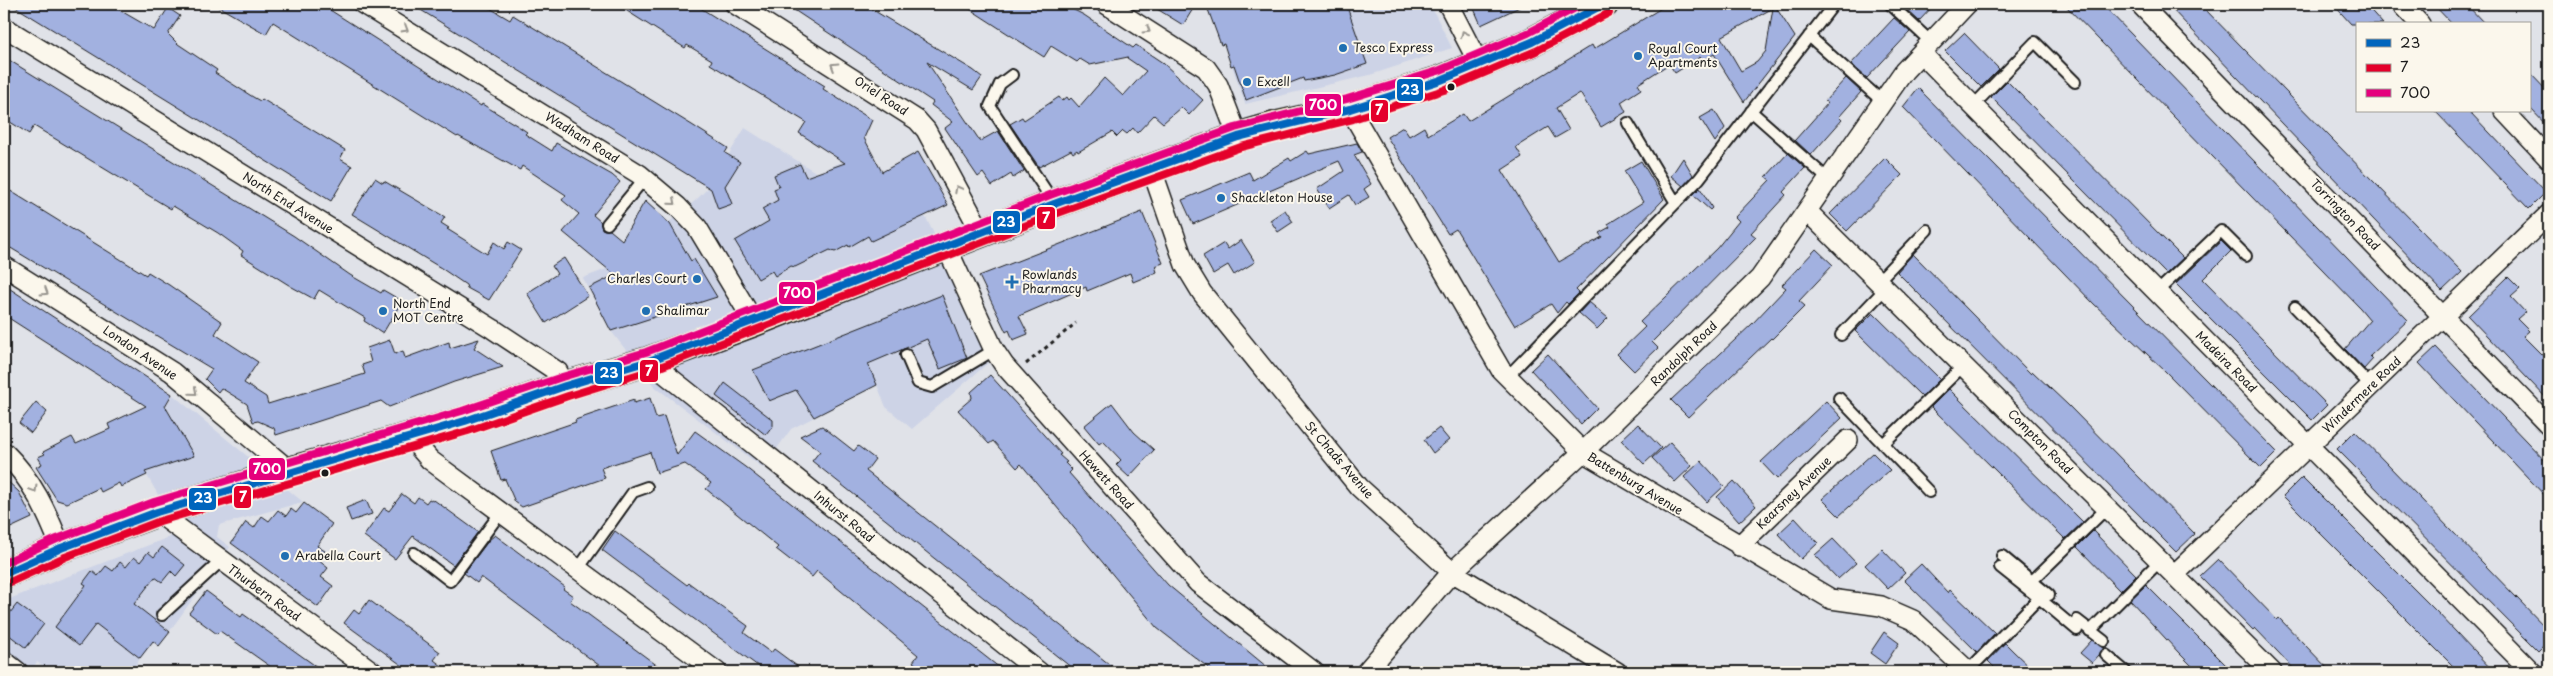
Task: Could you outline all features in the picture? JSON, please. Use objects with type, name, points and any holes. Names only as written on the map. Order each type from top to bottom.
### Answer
[{"type":"main road","points":[[4,574],[61,548],[157,512],[290,471],[411,438],[565,386],[648,361],[754,322],[1054,204],[1238,137],[1279,125],[1350,109],[1407,92],[1532,42],[1604,4]]},
{"type":"street","name":"Wadham Road","points":[[363,4],[619,160],[644,179],[678,207],[697,226],[754,322]]},
{"type":"street","name":"Oriel Road","points":[[735,4],[918,120],[926,130],[981,232]]},
{"type":"street","points":[[1106,4],[1206,68],[1218,86],[1238,137]]},
{"type":"street","points":[[1448,4],[1479,64]]},
{"type":"street","name":"Torrington Road","points":[[2140,4],[2549,426]]},
{"type":"street","points":[[2401,4],[2418,22]]},
{"type":"street","name":"Randolph Road","points":[[1366,672],[1452,572],[1583,452],[1754,284],[1883,102],[1960,6]]},
{"type":"street","name":"North End Avenue","points":[[4,27],[493,329],[558,372],[565,386]]},
{"type":"street","name":"Madeira Road","points":[[1926,47],[1973,106],[2532,672]]},
{"type":"street","name":"Battenburg Avenue","points":[[1350,109],[1507,377],[1583,452],[1830,599],[1881,606],[1913,620],[1968,672]]},
{"type":"street","points":[[2505,112],[2549,159]]},
{"type":"street","name":"St Chads Avenue","points":[[1151,168],[1185,265],[1202,293],[1360,487],[1452,572],[1616,672]]},
{"type":"street","name":"Compton Road","points":[[1807,211],[2272,672]]},
{"type":"street","name":"Windermere Road","points":[[2174,575],[2549,214]]},
{"type":"street","name":"Hewett Road","points":[[946,246],[994,350],[1012,374],[1198,583],[1314,672]]},
{"type":"street","name":"London Avenue","points":[[4,266],[172,372],[290,471]]},
{"type":"street","name":"Inhurst Road","points":[[648,361],[1039,672]]},
{"type":"street","points":[[411,438],[430,460],[717,672]]},
{"type":"street","name":"Kearsney Avenue","points":[[1739,546],[1848,440]]},
{"type":"street","points":[[4,452],[31,484],[48,512],[61,548]]},
{"type":"street","name":"Thurbern Road","points":[[157,512],[372,672]]},
{"type":"street","points":[[4,661],[18,672]]},
{"type":"lane","points":[[1507,377],[1699,179],[1834,4]]},
{"type":"lane","points":[[1890,4],[1926,47]]},
{"type":"lane","points":[[1810,36],[1883,102]]},
{"type":"lane","points":[[1973,106],[2035,42],[2074,82]]},
{"type":"lane","points":[[1012,75],[1000,84],[990,106],[1054,204]]},
{"type":"lane","points":[[1751,111],[1829,180]]},
{"type":"lane","points":[[1628,122],[1676,203]]},
{"type":"lane","points":[[608,224],[644,179]]},
{"type":"lane","points":[[1841,335],[1927,230]]},
{"type":"lane","points":[[2157,292],[2221,231],[2246,256]]},
{"type":"lane","points":[[2295,307],[2371,386]]},
{"type":"lane","points":[[906,355],[918,383],[932,387],[994,350]]},
{"type":"lane","points":[[1883,444],[1963,366]]},
{"type":"lane","points":[[1839,398],[1929,492]]},
{"type":"lane","points":[[578,569],[633,492],[647,487]]},
{"type":"lane","points":[[2032,581],[2107,508]]},
{"type":"lane","points":[[414,553],[450,581],[501,512]]},
{"type":"lane","points":[[162,615],[221,561]]},
{"type":"lane","points":[[2044,597],[2032,581],[2001,561],[2077,625],[2090,630],[2104,641]]},
{"type":"lane","points":[[2090,630],[2160,561]]},
{"type":"lane","points":[[1968,672],[2044,597]]},
{"type":"lane","points":[[2106,655],[2126,672]]},
{"type":"path","points":[[1012,374],[1076,323]]},
{"type":"shaded area","points":[[1253,4],[1426,4],[1433,10],[1452,48],[1370,75],[1245,104],[1232,66],[1251,59]]},
{"type":"shaded area","points":[[745,128],[817,173],[870,149],[882,171],[898,163],[956,277],[988,363],[912,429],[886,407],[877,385],[791,429],[763,468],[654,386],[611,331],[583,278],[617,265],[696,200],[709,187]]},
{"type":"shaded area","points":[[173,395],[303,502],[219,525],[217,537],[230,547],[159,646],[153,642],[130,672],[52,672],[37,662],[30,672],[4,672],[4,601],[180,533],[145,472],[123,425],[165,407]]},
{"type":"building","points":[[11,4],[109,4],[154,30],[168,8],[180,16],[168,34],[178,44],[217,70],[215,73],[260,101],[262,99],[345,150],[340,159],[352,166],[331,201]]},
{"type":"building","points":[[214,4],[334,4],[330,10],[481,106],[482,104],[518,126],[527,132],[525,134],[552,151],[556,143],[612,175],[620,182],[593,215],[601,222],[602,229],[610,230],[622,240],[645,201],[670,224],[691,261],[694,259],[717,297],[611,331],[589,288],[615,275],[563,232],[579,214],[562,200],[566,195],[522,166],[520,170],[457,137],[273,22],[266,34]]},
{"type":"building","points":[[411,4],[483,4],[510,20],[513,15],[692,125],[728,148],[725,153],[740,162],[725,186],[732,204],[718,209],[711,189]]},
{"type":"building","points":[[616,4],[694,4],[825,86],[823,89],[872,120],[864,138],[882,172],[918,152],[948,205],[871,241],[868,236],[849,247],[848,245],[835,252],[830,250],[795,267],[791,266],[775,276],[772,271],[758,279],[735,241],[769,221],[762,209],[778,200],[774,189],[779,187],[774,175],[800,164],[806,177],[845,163],[799,133],[806,122],[710,64],[712,60],[687,45],[685,48]]},
{"type":"building","points":[[785,4],[863,4],[973,70],[982,77],[973,90],[927,62],[980,141],[998,131],[1024,171],[1013,178],[1011,174],[992,186],[983,173],[978,177],[945,128],[953,122],[931,105],[933,102]]},
{"type":"building","points":[[962,4],[1062,4],[1084,15],[1133,48],[1136,45],[1163,63],[1203,100],[1189,115],[1181,107],[1163,123],[1154,115],[1137,133],[1133,128],[1127,134],[1123,131],[1117,137],[1112,132],[1078,152],[1077,150],[1073,153],[1071,150],[1039,167],[1010,124],[1022,117],[1024,120],[1059,97],[1062,101],[1067,97],[1069,100],[1071,98],[1079,107],[1104,78],[1123,96],[1146,71],[1128,57],[1090,65],[1080,59],[1077,62],[1051,46],[1044,57]]},
{"type":"building","points":[[1149,4],[1196,4],[1183,25]]},
{"type":"building","points":[[1206,4],[1346,4],[1367,64],[1335,75],[1304,81],[1303,78],[1246,100],[1234,65],[1231,66],[1224,44],[1221,45]]},
{"type":"building","points":[[1472,4],[1526,4],[1481,25]]},
{"type":"building","points":[[1668,4],[1780,4],[1775,6],[1795,37],[1744,102],[1714,54],[1703,61],[1700,57],[1675,73],[1669,64],[1638,84],[1641,89],[1621,102],[1626,112],[1601,127],[1580,93],[1556,108],[1569,130],[1555,138],[1548,127],[1516,147],[1522,157],[1502,170],[1559,262],[1602,237],[1599,233],[1610,227],[1608,224],[1643,202],[1624,171],[1641,161],[1664,199],[1576,290],[1579,293],[1568,304],[1566,302],[1557,313],[1551,304],[1515,326],[1456,229],[1448,234],[1387,137],[1403,127],[1409,136],[1424,127],[1428,135],[1463,114],[1468,121],[1592,45],[1594,49]],"holes":[[[1773,8],[1766,51],[1757,62],[1741,71],[1721,37]]]},
{"type":"building","points":[[1907,4],[1935,4],[1919,21],[1904,7]]},
{"type":"building","points":[[2064,4],[2102,4],[2408,320],[2370,356],[2373,359],[2364,369],[2345,349],[2370,320]]},
{"type":"building","points":[[2167,4],[2200,4],[2462,272],[2442,291]]},
{"type":"building","points":[[2333,4],[2365,4],[2381,22],[2356,22],[2356,24],[2351,24]]},
{"type":"building","points":[[2433,4],[2466,4],[2483,22],[2450,22]]},
{"type":"building","points":[[1894,18],[1910,32],[1867,78],[1851,64]]},
{"type":"building","points":[[1964,33],[1999,69],[1981,87],[1945,51]]},
{"type":"building","points":[[4,57],[294,236],[350,275],[381,293],[383,290],[402,301],[383,333],[364,321],[365,318],[319,290],[314,299],[292,287],[241,255],[243,251],[218,233],[173,206],[171,209],[34,126],[29,134],[4,118]]},
{"type":"building","points":[[2530,73],[2549,93],[2549,128],[2530,108]]},
{"type":"building","points":[[1846,78],[1861,92],[1839,117],[1842,120],[1811,155],[1795,140],[1828,103],[1825,101]]},
{"type":"building","points":[[2007,81],[2183,258],[2166,274],[1991,97]]},
{"type":"building","points":[[1918,88],[2277,452],[2261,468],[2165,371],[2094,304],[1903,107]]},
{"type":"building","points":[[1714,110],[1725,128],[1715,142],[1700,118]]},
{"type":"building","points":[[2436,112],[2470,112],[2546,192],[2529,209]]},
{"type":"building","points":[[1357,143],[1362,152],[1354,155],[1371,184],[1364,189],[1369,197],[1355,205],[1349,195],[1329,208],[1317,189],[1344,171],[1339,161],[1193,224],[1182,200],[1249,172],[1253,180],[1289,158],[1291,161],[1307,151],[1309,154]]},
{"type":"building","points":[[1788,153],[1805,168],[1783,192],[1786,195],[1751,233],[1756,237],[1652,342],[1658,348],[1634,371],[1617,354],[1645,327],[1640,322],[1717,248],[1739,221],[1735,217],[1770,180],[1766,177]]},
{"type":"building","points":[[1683,158],[1693,175],[1683,186],[1671,176]]},
{"type":"building","points":[[1885,158],[1902,175],[1847,231],[1830,214]]},
{"type":"building","points":[[375,178],[383,183],[384,181],[445,217],[441,223],[449,228],[447,229],[487,254],[494,242],[504,249],[508,242],[521,250],[489,300],[467,288],[466,285],[441,268],[352,214]]},
{"type":"building","points":[[4,187],[146,275],[148,272],[169,285],[222,322],[215,334],[258,362],[244,383],[266,397],[268,404],[365,374],[362,365],[371,362],[367,348],[390,340],[395,354],[403,351],[405,358],[449,342],[450,348],[479,339],[474,348],[503,367],[454,382],[389,407],[381,401],[276,435],[274,428],[258,421],[253,422],[247,404],[221,388],[218,392],[205,379],[212,369],[4,244]]},
{"type":"building","points":[[1700,188],[1712,208],[1710,210],[1693,195]]},
{"type":"building","points":[[1285,210],[1293,222],[1278,232],[1270,220]]},
{"type":"building","points":[[1142,212],[1163,263],[1155,266],[1157,272],[1133,282],[1130,273],[1087,291],[1086,287],[1019,316],[1028,334],[1013,340],[1009,330],[1006,332],[979,276]]},
{"type":"building","points":[[1241,240],[1255,262],[1234,275],[1228,265],[1213,274],[1203,256],[1224,243],[1228,249]]},
{"type":"building","points":[[2221,241],[2231,251],[2203,279],[2327,405],[2312,420],[2176,284]]},
{"type":"building","points":[[1816,249],[1833,265],[1799,301],[1805,306],[1688,417],[1671,400],[1752,324],[1786,288],[1782,285]]},
{"type":"building","points":[[1913,254],[2031,374],[2033,372],[2068,405],[2195,534],[2176,552],[1897,272]]},
{"type":"building","points":[[564,258],[588,296],[546,323],[527,293],[557,274],[552,266]]},
{"type":"building","points":[[2508,277],[2520,289],[2511,297],[2525,312],[2517,319],[2529,331],[2523,336],[2549,362],[2549,401],[2468,316]]},
{"type":"building","points":[[4,285],[172,394],[165,406],[194,456],[145,472],[147,475],[121,487],[119,483],[101,492],[99,488],[67,503],[57,500],[36,467],[42,464],[38,457],[45,454],[43,452],[72,437],[76,444],[110,429],[108,424],[146,406],[4,315]]},
{"type":"building","points":[[942,295],[967,358],[940,369],[927,339],[868,364],[877,385],[814,417],[796,390],[769,401],[753,370]]},
{"type":"building","points":[[1589,302],[1608,318],[1597,329],[1579,313]]},
{"type":"building","points":[[1873,313],[1940,379],[1922,397],[1855,331]]},
{"type":"building","points":[[2436,347],[2549,465],[2549,500],[2419,363]]},
{"type":"building","points":[[1548,354],[1597,408],[1581,424],[1531,370]]},
{"type":"building","points":[[990,375],[1061,454],[1059,455],[1072,470],[1069,473],[1168,585],[1273,672],[1214,672],[1157,628],[1021,464],[1017,468],[993,441],[989,444],[958,410],[972,398],[971,392]]},
{"type":"building","points":[[725,383],[773,420],[773,426],[766,435],[716,396]]},
{"type":"building","points":[[1949,389],[2083,522],[2065,539],[1931,407]]},
{"type":"building","points":[[650,398],[656,418],[664,416],[677,455],[695,431],[745,467],[1005,672],[926,672],[913,662],[918,655],[817,571],[812,577],[776,549],[778,547],[706,489],[711,483],[685,464],[657,473],[650,452],[601,468],[605,478],[522,507],[515,502],[505,479],[501,480],[491,451],[634,400],[634,403]]},
{"type":"building","points":[[1826,401],[1842,418],[1777,479],[1761,462]]},
{"type":"building","points":[[36,402],[47,412],[31,433],[19,423]]},
{"type":"building","points":[[1112,403],[1134,432],[1154,450],[1129,477],[1116,465],[1121,460],[1103,441],[1099,444],[1084,426]]},
{"type":"building","points":[[1638,424],[1661,448],[1644,464],[1621,440]]},
{"type":"building","points":[[822,426],[854,451],[858,446],[875,459],[866,471],[1119,672],[1077,672],[812,461],[820,451],[800,436]]},
{"type":"building","points":[[1439,428],[1449,440],[1433,453],[1424,440]]},
{"type":"building","points":[[2355,431],[2549,631],[2549,640],[2538,651],[2337,449]]},
{"type":"building","points":[[1670,442],[1692,466],[1675,482],[1652,458]]},
{"type":"building","points":[[1873,453],[1890,470],[1839,516],[1822,499]]},
{"type":"building","points":[[1701,461],[1724,486],[1707,502],[1684,477]]},
{"type":"building","points":[[2302,477],[2494,672],[2459,672],[2283,496]]},
{"type":"building","points":[[4,478],[19,492],[32,518],[4,531]]},
{"type":"building","points":[[1734,481],[1756,506],[1739,522],[1717,497]]},
{"type":"building","points":[[402,494],[414,503],[418,497],[426,503],[429,499],[434,500],[478,532],[453,565],[413,536],[395,559],[364,536],[384,508],[389,511]]},
{"type":"building","points":[[366,500],[372,514],[351,521],[346,508]]},
{"type":"building","name":"Arabella Court","points":[[304,503],[332,524],[317,546],[325,551],[318,560],[328,568],[321,577],[333,586],[318,607],[231,543],[246,522],[254,528],[262,516],[269,521],[278,510],[286,516],[291,509],[296,513]]},
{"type":"building","points":[[1795,518],[1818,543],[1801,559],[1778,534]]},
{"type":"building","points":[[615,531],[687,585],[689,583],[748,626],[744,633],[771,653],[774,649],[805,672],[766,672],[686,613],[602,550]]},
{"type":"building","points":[[2093,531],[2136,575],[2120,591],[2077,547]]},
{"type":"building","points":[[495,535],[565,587],[563,589],[573,596],[570,601],[666,672],[608,672],[481,577],[477,583],[464,573]]},
{"type":"building","points":[[1833,539],[1856,563],[1838,579],[1815,555]]},
{"type":"building","points":[[162,547],[185,565],[176,576],[171,571],[162,582],[155,577],[134,604],[170,632],[159,646],[153,641],[140,658],[96,624],[79,646],[55,627],[86,585],[83,583],[92,571],[98,576],[106,566],[113,571],[120,562],[126,567],[134,557],[140,562],[148,552],[154,557]]},
{"type":"building","points":[[1882,549],[1905,573],[1888,589],[1865,565]]},
{"type":"building","points":[[2218,559],[2331,672],[2297,672],[2255,628],[2253,630],[2200,576]]},
{"type":"building","points":[[1921,564],[1948,593],[1950,590],[1995,633],[1977,652],[1904,580]]},
{"type":"building","points":[[2146,585],[2233,672],[2198,672],[2178,652],[2130,600]]},
{"type":"building","points":[[206,591],[241,617],[243,614],[324,672],[278,672],[220,631],[217,634],[189,613]]},
{"type":"building","points":[[369,600],[440,652],[434,660],[450,672],[411,672],[344,623],[354,610],[359,614]]},
{"type":"building","points":[[17,604],[44,624],[26,648],[4,631],[4,608],[10,613]]},
{"type":"building","points":[[1884,632],[1899,643],[1885,664],[1870,653]]},
{"type":"building","points":[[2092,640],[2105,648],[2092,663],[2080,653]]},
{"type":"building","points":[[2005,643],[2035,672],[1999,672],[1988,661]]},
{"type":"transit line","name":"700","points":[[4,563],[57,539],[154,502],[462,411],[562,377],[646,352],[1050,195],[1235,128],[1347,99],[1438,71],[1528,33],[1583,4]]},
{"type":"transit line","name":"23","points":[[4,574],[61,548],[157,512],[465,421],[565,386],[649,361],[1054,204],[1238,137],[1350,109],[1441,80],[1532,42],[1604,4]]},
{"type":"transit line","name":"7","points":[[8,583],[65,557],[160,521],[468,431],[568,396],[652,370],[1058,213],[1241,147],[1353,119],[1444,90],[1536,51],[1609,13]]},
{"type":"place","name":"Tesco Express","points":[[1343,48]]},
{"type":"place","name":"Royal Court Apartments","points":[[1638,56]]},
{"type":"place","name":"Excell","points":[[1247,82]]},
{"type":"place","name":"Shackleton House","points":[[1221,198]]},
{"type":"place","name":"Charles Court","points":[[697,279]]},
{"type":"place","name":"Rowlands Pharmacy","points":[[1012,282]]},
{"type":"place","name":"North End MOT Centre","points":[[383,311]]},
{"type":"place","name":"Shalimar","points":[[646,311]]},
{"type":"place","name":"Arabella Court","points":[[285,556]]}]
